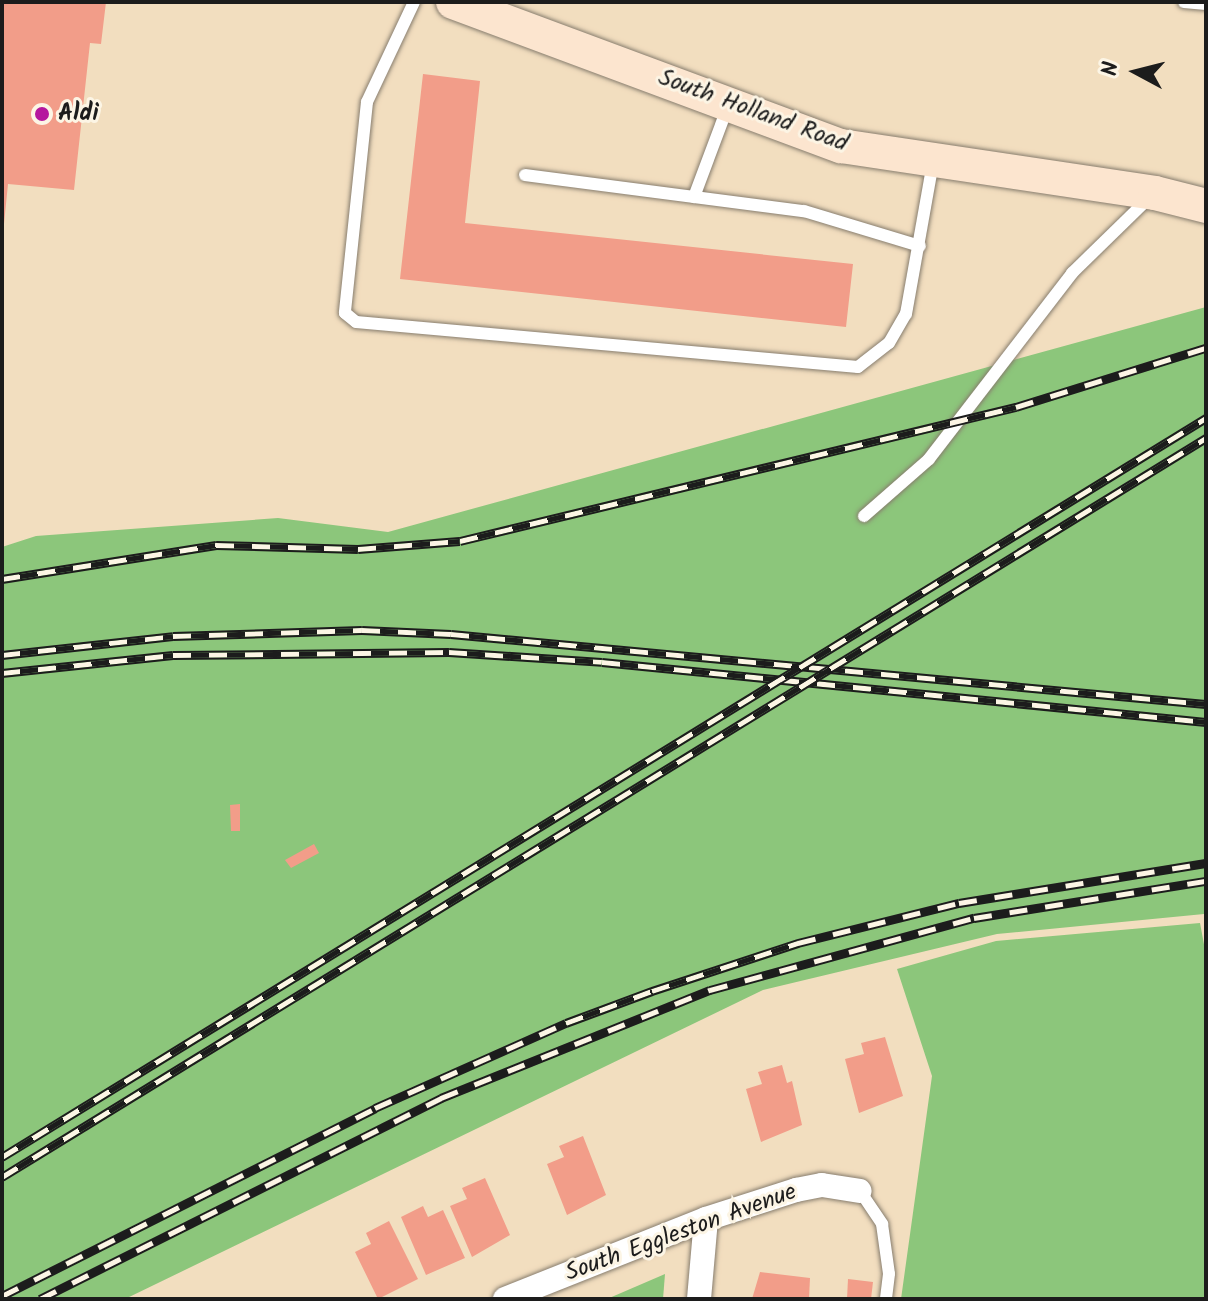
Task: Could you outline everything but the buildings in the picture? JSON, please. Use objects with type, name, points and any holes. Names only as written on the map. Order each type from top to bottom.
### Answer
[{"type":"main road","name":"South Holland Road","points":[[453,2],[841,146],[1155,193],[1206,206]]},
{"type":"street","name":"South Eggleston Avenue","points":[[505,1299],[706,1219],[796,1190],[822,1185],[860,1191]]},
{"type":"street","points":[[699,1299],[706,1219]]},
{"type":"lane","points":[[414,2],[367,102],[345,313],[356,322],[858,367],[889,343],[906,314],[934,162]]},
{"type":"lane","points":[[1184,2],[1206,4]]},
{"type":"lane","points":[[694,197],[729,104]]},
{"type":"lane","points":[[525,175],[804,211],[920,246]]},
{"type":"lane","points":[[864,516],[929,459],[1072,273],[1155,193]]},
{"type":"lane","points":[[860,1191],[882,1224],[889,1274],[886,1299]]},
{"type":"green space","points":[[1206,307],[1206,918],[1204,914],[997,934],[763,990],[125,1299],[2,1299],[2,547],[36,536],[278,518],[388,532]]},
{"type":"green space","points":[[1200,923],[1206,955],[1206,1299],[901,1299],[932,1076],[897,969],[996,941]]},
{"type":"green space","points":[[665,1274],[663,1299],[607,1299]]},
{"type":"railway","points":[[2,579],[216,545],[358,549],[460,541],[1016,407],[1206,348]]},
{"type":"railway","points":[[2,1157],[1206,418]]},
{"type":"railway","points":[[2,1177],[1206,438]]},
{"type":"railway","points":[[2,655],[173,636],[362,630],[451,634],[1206,704]]},
{"type":"railway","points":[[2,673],[173,655],[449,652],[602,662],[1206,722]]},
{"type":"railway","points":[[2,1296],[375,1108],[566,1023],[652,991],[798,943],[959,903],[1206,863]]},
{"type":"railway","points":[[40,1299],[441,1098],[710,990],[974,918],[1206,881]]},
{"type":"place","name":"Aldi","points":[[42,114]]}]
